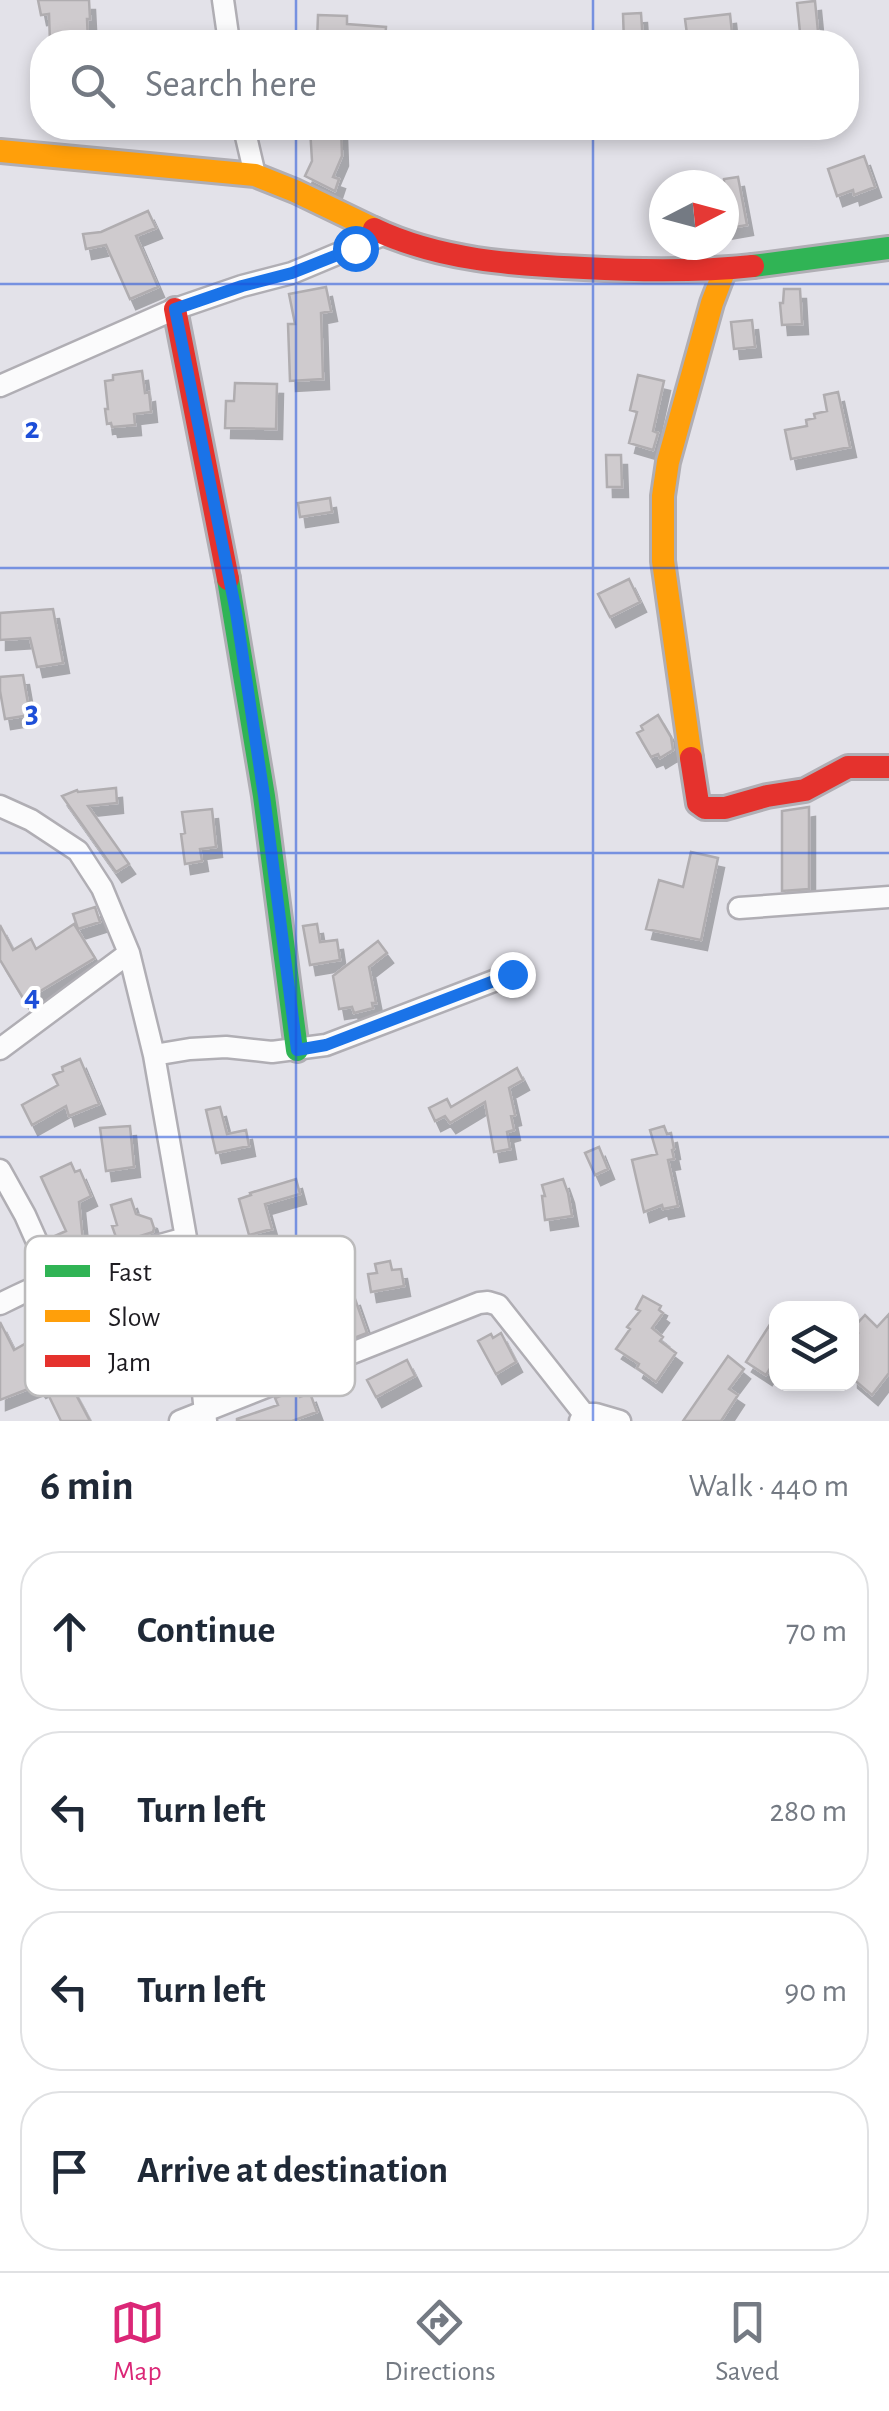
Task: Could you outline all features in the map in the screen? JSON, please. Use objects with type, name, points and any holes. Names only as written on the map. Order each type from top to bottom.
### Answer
[{"type":"street","points":[[223,0],[227,30]]},
{"type":"street","points":[[247,140],[255,175]]},
{"type":"street","points":[[0,151],[255,175],[385,234],[453,255],[523,265],[626,270],[725,268],[889,248]]},
{"type":"street","points":[[0,386],[175,309],[292,273],[385,234]]},
{"type":"street","points":[[725,268],[668,462],[662,524],[663,561],[698,803],[705,808],[725,808],[805,790],[848,768],[889,767]]},
{"type":"street","points":[[175,309],[236,612],[297,1050]]},
{"type":"street","points":[[0,806],[42,827],[78,852],[102,888],[129,953],[154,1054],[186,1236]]},
{"type":"street","points":[[739,908],[889,896]]},
{"type":"street","points":[[0,1049],[129,953]]},
{"type":"street","points":[[154,1054],[226,1047],[272,1052],[326,1045],[512,974]]},
{"type":"street","points":[[0,1170],[35,1236]]},
{"type":"street","points":[[0,1304],[25,1293]]},
{"type":"street","points":[[355,1354],[488,1302],[504,1312],[582,1418],[596,1414],[620,1421]]},
{"type":"street","points":[[180,1421],[206,1416],[254,1396]]},
{"type":"building","points":[[38,0],[89,0],[87,30],[50,30],[49,14],[41,15]]},
{"type":"building","points":[[815,1],[818,30],[800,30],[797,3]]},
{"type":"building","points":[[641,13],[642,30],[624,30],[623,14]]},
{"type":"building","points":[[730,14],[732,30],[686,30],[685,19]]},
{"type":"building","points":[[318,15],[347,16],[347,24],[386,27],[386,30],[317,30]]},
{"type":"building","points":[[311,140],[341,140],[342,156],[333,177],[339,179],[335,191],[305,176],[312,161]]},
{"type":"building","points":[[864,156],[875,187],[837,196],[828,169]]},
{"type":"building","points":[[739,182],[747,225],[739,226]]},
{"type":"building","points":[[148,211],[156,228],[136,236],[158,287],[130,299],[106,245],[86,249],[83,234],[101,232]]},
{"type":"building","points":[[326,287],[331,311],[321,313],[323,379],[290,381],[288,324],[295,324],[289,294]]},
{"type":"building","points":[[784,289],[800,289],[802,324],[782,325],[780,303]]},
{"type":"building","points":[[752,320],[755,347],[734,349],[731,322]]},
{"type":"building","points":[[142,371],[151,412],[134,414],[135,425],[112,427],[107,424],[105,381],[113,380],[113,375]]},
{"type":"building","points":[[638,375],[664,381],[653,450],[629,443],[637,412],[630,410]]},
{"type":"building","points":[[235,383],[277,384],[276,429],[225,428],[226,401],[234,401]]},
{"type":"building","points":[[838,392],[850,447],[791,459],[785,430],[807,426],[806,420],[815,418],[814,414],[827,411],[824,395]]},
{"type":"building","points":[[606,455],[621,455],[622,487],[607,487]]},
{"type":"building","points":[[330,498],[332,512],[300,517],[298,503]]},
{"type":"building","points":[[629,579],[640,602],[610,617],[598,594]]},
{"type":"building","points":[[53,609],[63,663],[37,667],[30,638],[0,640],[0,613]]},
{"type":"building","points":[[23,675],[30,715],[5,719],[0,677]]},
{"type":"building","points":[[658,715],[671,737],[673,750],[660,758],[658,754],[651,757],[637,733]]},
{"type":"building","points":[[116,788],[117,803],[88,806],[129,864],[116,872],[62,796],[77,790]]},
{"type":"building","points":[[809,807],[809,889],[782,891],[782,811]]},
{"type":"building","points":[[212,809],[216,847],[200,849],[202,861],[185,864],[182,812]]},
{"type":"building","points":[[691,852],[718,858],[701,940],[646,929],[659,880],[683,887]]},
{"type":"building","points":[[95,907],[100,922],[78,929],[73,914]]},
{"type":"building","points":[[74,924],[95,958],[23,998],[0,960],[0,925],[13,950],[31,939],[36,949]]},
{"type":"building","points":[[317,924],[320,942],[337,940],[340,960],[310,965],[303,926]]},
{"type":"building","points":[[378,941],[387,953],[369,967],[376,1003],[372,1003],[373,1008],[354,1013],[352,1007],[339,1009],[333,976]]},
{"type":"building","points":[[80,1059],[99,1104],[69,1116],[66,1106],[32,1125],[22,1105],[58,1085],[53,1075]]},
{"type":"building","points":[[517,1068],[523,1080],[509,1088],[515,1115],[511,1116],[514,1130],[507,1132],[510,1149],[494,1152],[485,1102],[450,1123],[445,1116],[435,1121],[429,1108],[447,1099],[451,1107]]},
{"type":"building","points":[[220,1107],[227,1134],[246,1130],[249,1146],[216,1153],[206,1110]]},
{"type":"building","points":[[130,1126],[134,1167],[106,1171],[100,1128]]},
{"type":"building","points":[[664,1126],[667,1134],[671,1133],[674,1149],[674,1159],[668,1160],[678,1206],[663,1209],[662,1205],[644,1212],[632,1160],[657,1154],[650,1130]]},
{"type":"building","points":[[599,1147],[608,1169],[595,1175],[585,1153]]},
{"type":"building","points":[[71,1163],[75,1172],[80,1170],[91,1196],[79,1202],[82,1236],[55,1236],[66,1231],[41,1177]]},
{"type":"building","points":[[296,1179],[300,1194],[265,1204],[272,1229],[249,1235],[239,1199]]},
{"type":"building","points":[[563,1179],[572,1216],[545,1220],[542,1185]]},
{"type":"building","points":[[131,1199],[136,1214],[151,1219],[153,1232],[116,1236],[112,1226],[117,1225],[111,1205]]},
{"type":"building","points":[[390,1261],[392,1270],[401,1269],[404,1286],[371,1292],[368,1274],[377,1273],[375,1264]]},
{"type":"building","points":[[643,1296],[661,1306],[659,1310],[663,1313],[652,1328],[663,1337],[660,1341],[676,1353],[656,1382],[637,1368],[639,1364],[616,1349],[640,1311],[636,1309]]},
{"type":"building","points":[[355,1299],[367,1333],[355,1338]]},
{"type":"building","points":[[889,1314],[889,1373],[872,1395],[859,1384],[859,1322],[865,1315],[877,1327]]},
{"type":"building","points":[[0,1322],[14,1350],[25,1344],[25,1390],[0,1400]]},
{"type":"building","points":[[769,1326],[766,1375],[746,1362]]},
{"type":"building","points":[[501,1333],[516,1362],[496,1374],[478,1341]]},
{"type":"building","points":[[728,1356],[744,1369],[729,1389],[738,1395],[721,1421],[683,1421]]},
{"type":"building","points":[[407,1360],[415,1376],[376,1397],[367,1380]]},
{"type":"building","points":[[49,1396],[77,1396],[90,1421],[61,1421]]},
{"type":"building","points":[[311,1396],[317,1412],[292,1421],[237,1421],[278,1405],[275,1398]]},
{"type":"traffic: fast","points":[[753,266],[889,248]]},
{"type":"traffic: fast","points":[[228,579],[264,796],[297,1050]]},
{"type":"traffic: slow","points":[[0,151],[255,175],[374,229]]},
{"type":"traffic: slow","points":[[691,758],[663,561],[663,496],[668,462],[725,269]]},
{"type":"traffic: jam","points":[[374,229],[424,248],[503,263],[647,270],[753,266]]},
{"type":"traffic: jam","points":[[175,309],[228,579]]},
{"type":"traffic: jam","points":[[691,758],[698,803],[705,808],[725,808],[805,790],[848,767],[889,767]]},
{"type":"route","points":[[355,248],[292,273],[175,309],[236,612],[297,1050],[326,1045],[512,974]]}]
